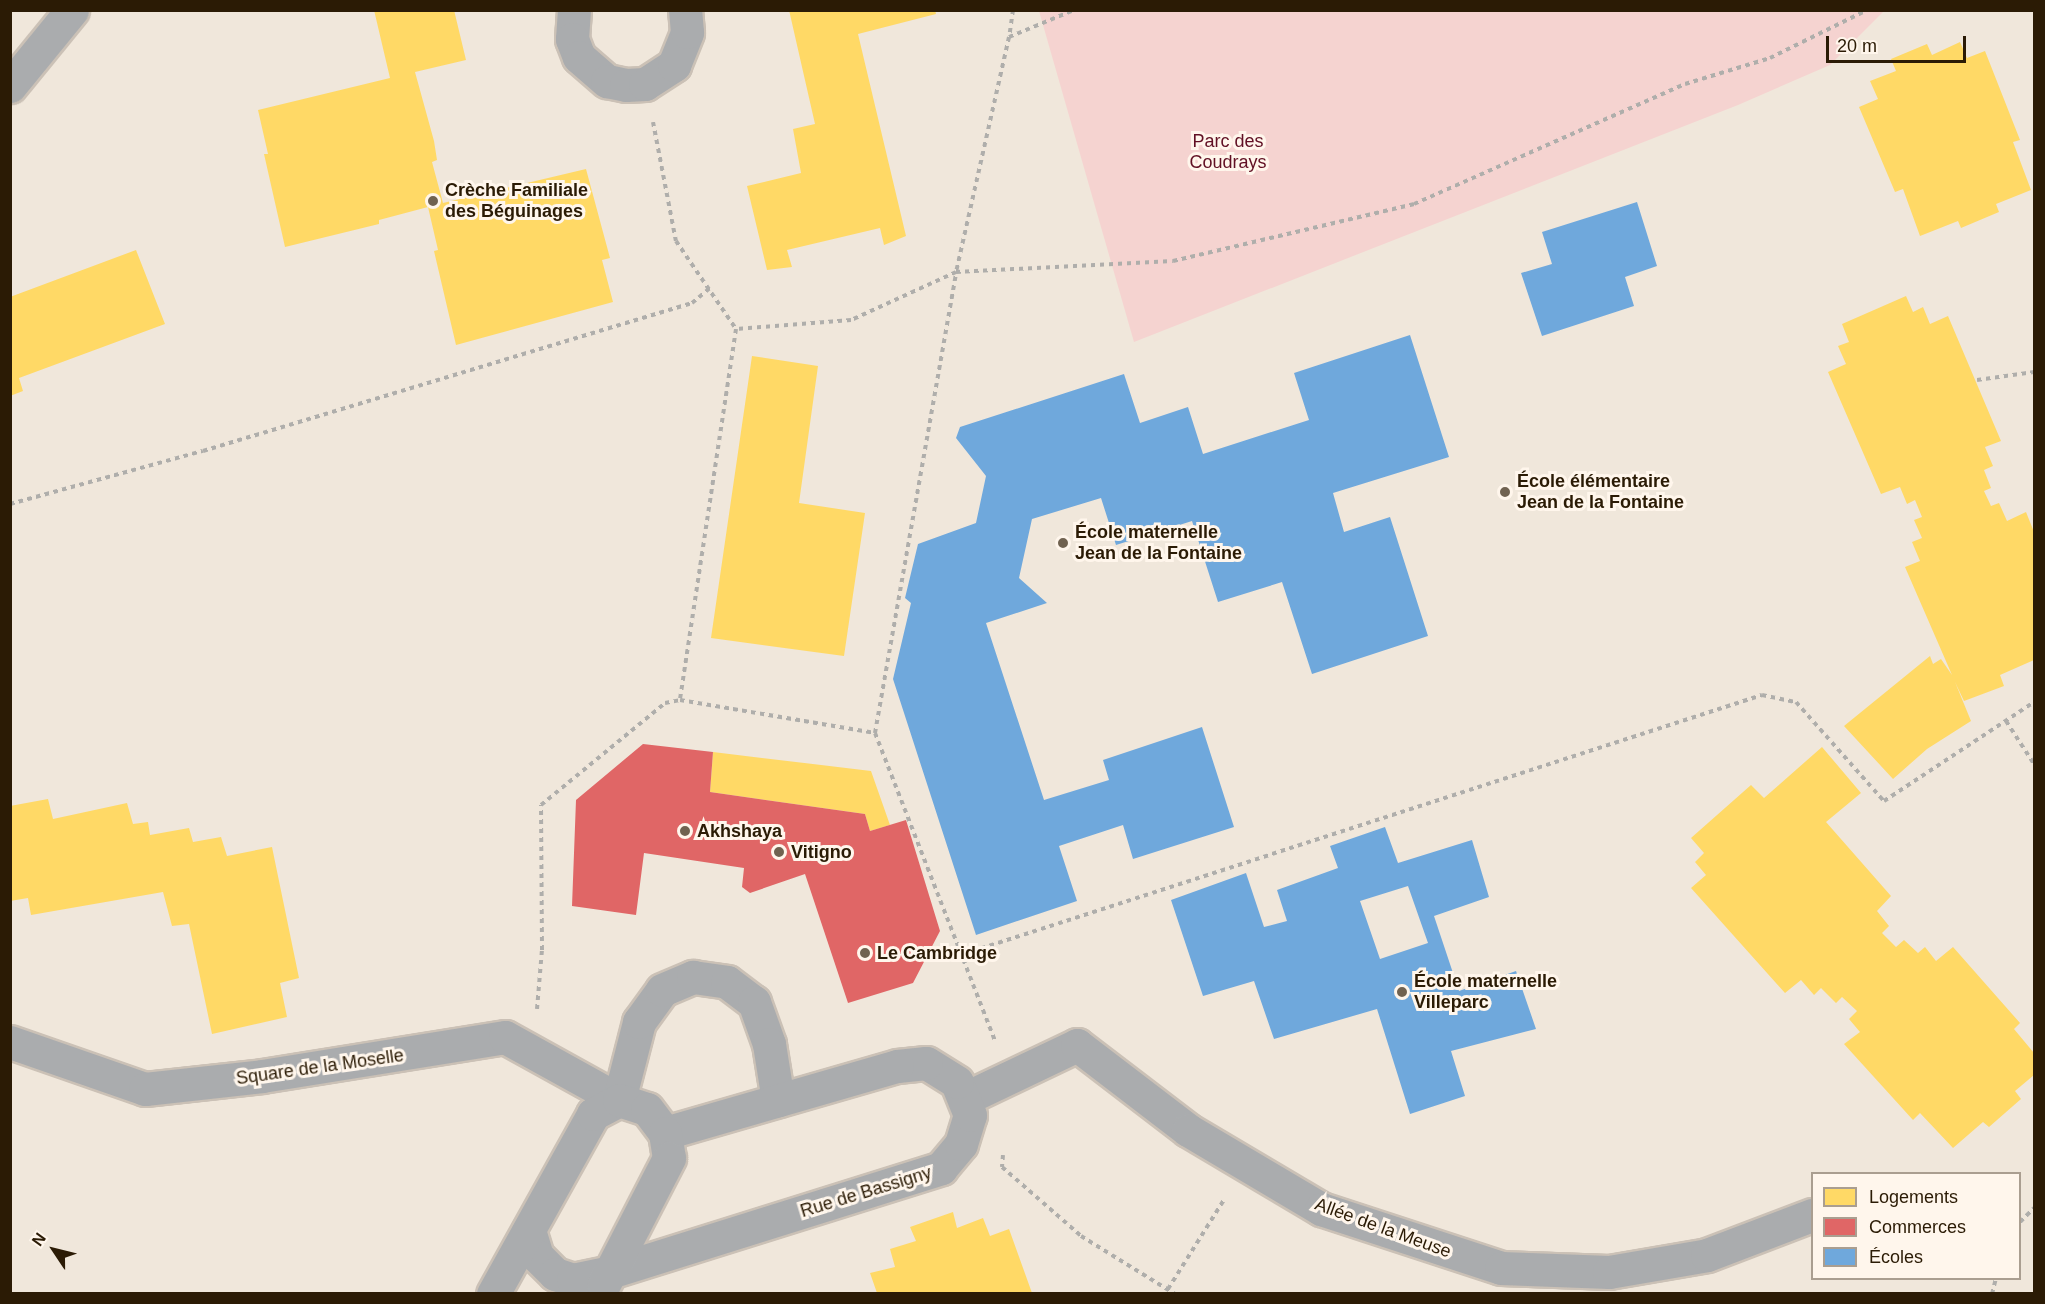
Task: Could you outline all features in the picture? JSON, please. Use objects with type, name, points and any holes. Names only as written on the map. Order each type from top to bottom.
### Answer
[{"type":"street","points":[[10,86],[72,10]]},
{"type":"street","points":[[574,10],[572,39],[579,57],[591,72],[607,81],[645,84],[674,65],[683,50],[687,32],[685,10]]},
{"type":"street","points":[[619,1100],[639,1022],[662,990],[693,977],[727,982],[754,1002],[769,1044],[778,1100]]},
{"type":"street","name":"Square de la Moselle","points":[[10,1042],[146,1089],[308,1070],[505,1037],[619,1100]]},
{"type":"street","name":"Allée de la Meuse","points":[[966,1098],[1077,1045],[1188,1130],[1321,1209],[1501,1268],[1609,1272],[1707,1255],[1811,1215]]},
{"type":"street","points":[[665,1133],[897,1066],[926,1063],[957,1082],[966,1098]]},
{"type":"street","name":"Rue de Bassigny","points":[[529,1230],[537,1256],[555,1274],[573,1280],[605,1283],[941,1168],[961,1144],[970,1115],[966,1098]]},
{"type":"street","points":[[493,1293],[593,1114],[619,1100],[647,1108],[665,1133],[669,1158],[605,1283]]},
{"type":"path","points":[[1009,1079],[964,954],[875,733],[956,272],[1009,37],[1013,10]]},
{"type":"path","points":[[1009,37],[1074,10]]},
{"type":"path","points":[[736,329],[851,320],[956,272],[1173,261],[1414,204],[1684,84],[1770,58],[1866,10]]},
{"type":"path","points":[[645,84],[676,241],[736,329],[680,700]]},
{"type":"path","points":[[10,504],[203,451],[692,303],[710,288]]},
{"type":"path","points":[[1977,380],[2034,372]]},
{"type":"path","points":[[964,954],[1762,695],[1796,702],[1884,801],[2034,702]]},
{"type":"path","points":[[533,1053],[542,950],[541,805],[665,703],[680,700],[875,733]]},
{"type":"path","points":[[2006,721],[2034,764]]},
{"type":"path","points":[[1004,1145],[1002,1167],[1010,1175],[1081,1236],[1175,1293]]},
{"type":"path","points":[[1168,1289],[1246,1165]]},
{"type":"path","points":[[2021,1220],[2034,1208]]},
{"type":"green space","name":"Parc des Coudrays","points":[[1039,10],[1884,11],[1830,65],[1738,105],[1134,342]]},
{"type":"building: Logements","points":[[374,10],[454,10],[466,60],[415,72],[434,141],[437,160],[432,162],[443,203],[586,169],[610,258],[602,260],[613,302],[456,345],[434,251],[438,250],[428,207],[379,220],[379,224],[285,247],[264,154],[268,154],[258,110],[390,78]]},
{"type":"building: Logements","points":[[789,10],[935,10],[936,14],[858,34],[906,236],[884,245],[880,228],[787,250],[792,267],[767,270],[747,186],[801,173],[793,129],[815,124]]},
{"type":"building: Logements","points":[[1960,42],[1967,58],[1985,51],[2020,140],[2013,142],[2031,190],[1996,204],[1999,212],[1961,228],[1958,221],[1920,236],[1903,189],[1895,192],[1859,107],[1878,99],[1870,81],[1896,71],[1891,59],[1927,44],[1932,55]]},
{"type":"building: Logements","points":[[136,250],[165,324],[19,378],[23,391],[10,396],[10,297]]},
{"type":"building: Logements","points":[[1906,296],[1913,312],[1923,307],[1930,324],[1948,316],[2001,441],[1985,447],[1993,466],[1984,470],[1991,488],[1984,491],[1991,506],[1999,503],[2007,521],[2026,512],[2034,532],[2034,660],[2000,675],[2004,686],[1964,701],[1955,682],[1971,721],[1927,749],[1893,779],[1844,726],[1930,656],[1933,664],[1941,659],[1952,675],[1905,567],[1920,561],[1912,542],[1922,538],[1914,520],[1922,517],[1915,500],[1907,504],[1900,487],[1881,494],[1828,372],[1846,364],[1838,346],[1849,342],[1842,324]]},
{"type":"building: Logements","points":[[752,356],[818,366],[799,503],[865,513],[844,656],[711,638]]},
{"type":"building: Logements","points":[[1822,747],[1861,793],[1826,822],[1891,896],[1877,911],[1889,926],[1882,933],[1896,947],[1904,940],[1918,953],[1925,947],[1936,961],[1953,947],[2020,1023],[2014,1029],[2034,1053],[2034,1075],[2015,1091],[2021,1099],[1989,1127],[1983,1122],[1953,1148],[1920,1113],[1913,1120],[1844,1044],[1860,1032],[1849,1019],[1857,1011],[1842,997],[1836,1003],[1821,988],[1814,995],[1801,980],[1785,993],[1691,888],[1706,875],[1695,862],[1704,853],[1691,838],[1751,785],[1764,798]]},
{"type":"building: Logements","points":[[713,752],[871,771],[890,825],[870,831],[865,814],[710,792]]},
{"type":"building: Logements","points":[[48,799],[53,819],[127,803],[133,824],[148,822],[150,835],[189,828],[193,842],[221,837],[227,856],[272,847],[299,978],[280,983],[287,1017],[212,1034],[189,924],[172,926],[163,892],[31,915],[28,898],[10,901],[10,806]]},
{"type":"building: Logements","points":[[953,1212],[957,1228],[983,1218],[990,1236],[1009,1229],[1032,1293],[877,1293],[870,1273],[895,1267],[890,1249],[916,1241],[910,1227]]},
{"type":"building: Commerces","points":[[643,744],[713,752],[710,792],[865,814],[870,831],[906,820],[940,931],[913,983],[848,1003],[805,874],[750,893],[742,887],[744,868],[644,853],[636,915],[572,906],[576,800]]},
{"type":"building: Écoles","points":[[1637,202],[1657,266],[1625,277],[1634,306],[1542,336],[1521,273],[1552,264],[1542,232]]},
{"type":"building: Écoles","points":[[1410,335],[1449,457],[1333,493],[1344,532],[1390,517],[1428,636],[1312,674],[1282,582],[1218,602],[1192,521],[1116,545],[1101,498],[1032,519],[1019,578],[1047,603],[986,623],[1044,800],[1109,780],[1103,760],[1202,727],[1234,827],[1133,859],[1123,825],[1059,846],[1077,901],[976,935],[893,679],[911,603],[905,598],[918,544],[976,523],[986,476],[956,438],[960,427],[1124,374],[1140,423],[1188,407],[1203,454],[1309,420],[1294,373]]},
{"type":"building: Écoles","points":[[1385,827],[1398,863],[1472,840],[1489,897],[1434,916],[1459,991],[1516,971],[1536,1029],[1451,1051],[1465,1096],[1410,1114],[1377,1009],[1274,1039],[1254,981],[1203,996],[1171,900],[1246,873],[1264,927],[1287,921],[1277,890],[1338,868],[1330,846]],"holes":[[[1408,886],[1428,943],[1380,959],[1360,901]]]},
{"type":"place","name":"Crèche Familiale des Béguinages","points":[[433,201]]},
{"type":"place","name":"École élémentaire Jean de la Fontaine","points":[[1505,492]]},
{"type":"place","name":"École maternelle Jean de la Fontaine","points":[[1063,543]]},
{"type":"place","name":"Akhshaya","points":[[685,831]]},
{"type":"place","name":"Vitigno","points":[[779,852]]},
{"type":"place","name":"Le Cambridge","points":[[865,953]]},
{"type":"place","name":"École maternelle Villeparc","points":[[1402,992]]}]
